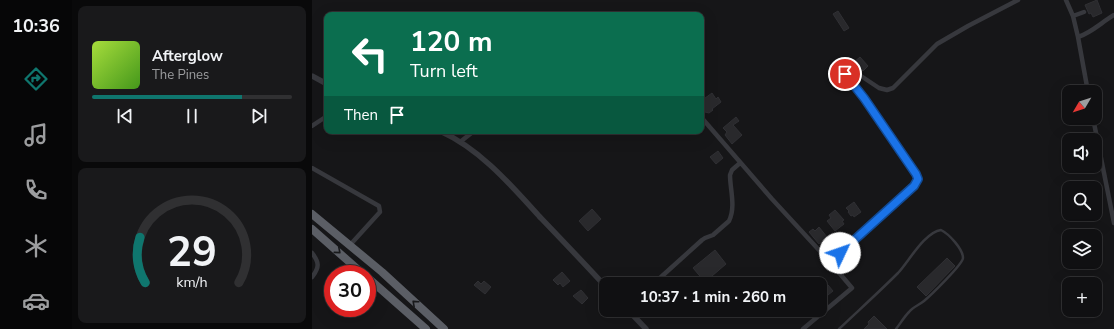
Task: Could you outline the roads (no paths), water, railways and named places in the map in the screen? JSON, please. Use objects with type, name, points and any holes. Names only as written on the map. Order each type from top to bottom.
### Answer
[{"type":"highway","points":[[312,214],[382,272],[444,329]]},
{"type":"highway","points":[[312,229],[353,265]]},
{"type":"highway","points":[[376,285],[426,329]]},
{"type":"street","points":[[830,262],[914,186],[918,179],[864,98],[845,74],[852,70],[879,88],[887,90],[891,89],[937,44],[1018,0]]},
{"type":"street","points":[[1066,0],[1073,16],[1087,85]]},
{"type":"street","points":[[1073,16],[1084,12]]},
{"type":"street","points":[[1078,37],[1085,35],[1114,16]]},
{"type":"street","points":[[312,76],[324,82]]},
{"type":"street","points":[[312,126],[324,118]]},
{"type":"street","points":[[704,120],[772,199],[830,262],[852,289],[803,329]]},
{"type":"street","points":[[1094,125],[1114,222]]},
{"type":"street","points":[[445,134],[480,156],[502,177],[599,280]]},
{"type":"street","points":[[460,142],[470,134]]},
{"type":"street","points":[[661,277],[702,240],[712,235],[731,218],[732,208],[730,175],[732,170],[740,162]]},
{"type":"street","points":[[312,168],[379,206],[380,212],[350,245]]},
{"type":"street","points":[[312,253],[318,264],[317,270],[312,277]]},
{"type":"street","points":[[635,317],[646,329]]},
{"type":"lane","points":[[839,329],[898,273],[922,242],[936,231],[941,230],[949,235],[961,250],[963,258],[962,261],[958,268],[926,299],[909,312],[896,329]]}]
